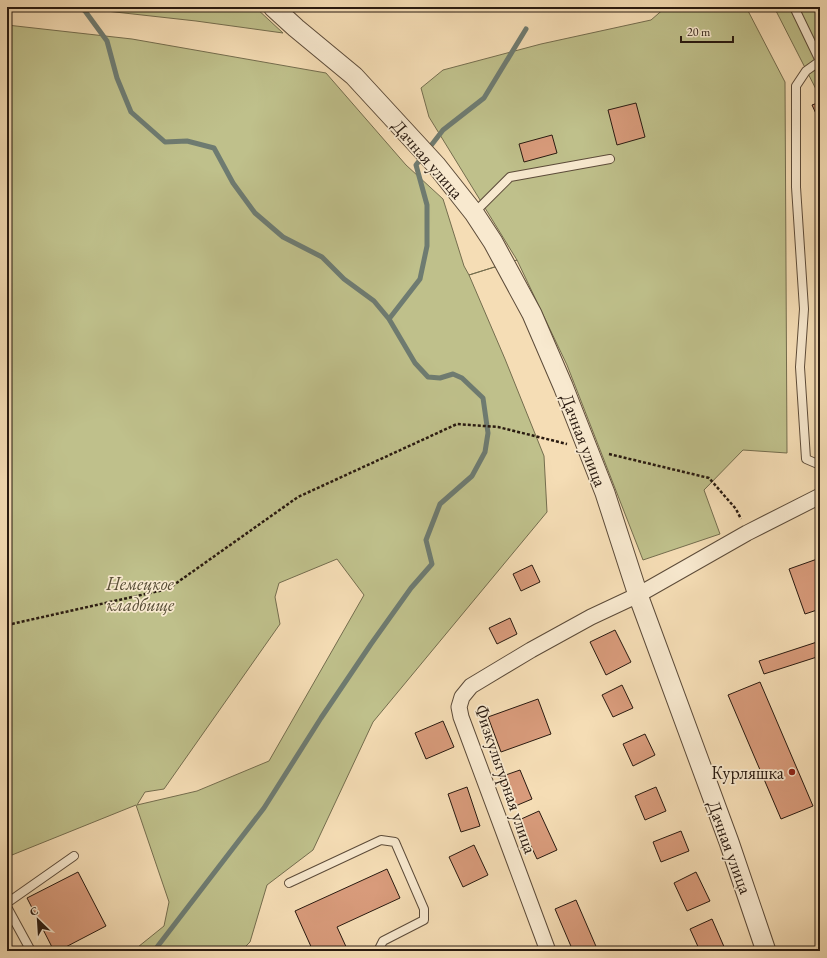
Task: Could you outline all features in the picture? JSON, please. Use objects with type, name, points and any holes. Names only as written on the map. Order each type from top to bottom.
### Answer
[{"type":"street","name":"Дачная улица","points":[[273,7],[354,76],[436,165],[474,213],[493,242],[532,314],[589,450],[605,493],[638,595],[726,834],[766,951]]},
{"type":"street","name":"Физкультурная улица","points":[[548,951],[461,717],[460,707],[462,697],[471,686],[531,650],[591,617],[638,595],[747,533],[820,496]]},
{"type":"lane","points":[[794,7],[820,61],[806,71],[796,86],[796,186],[804,309],[800,367],[806,459],[820,465]]},
{"type":"lane","points":[[474,213],[510,178],[610,159]]},
{"type":"lane","points":[[289,882],[381,840],[395,842],[424,909],[424,920],[383,942],[378,951]]},
{"type":"lane","points":[[7,903],[74,856]]},
{"type":"lane","points":[[7,907],[31,951]]},
{"type":"path","points":[[7,625],[168,589],[298,497],[457,424],[498,427],[709,478],[736,509],[747,533]]},
{"type":"green space","points":[[70,7],[255,7],[283,33],[196,21]]},
{"type":"green space","points":[[666,7],[746,7],[785,82],[787,453],[743,450],[704,490],[720,534],[643,560],[567,365],[517,260],[429,117],[421,88],[443,70],[541,44],[651,20]]},
{"type":"green space","points":[[774,7],[820,7],[820,97]]},
{"type":"green space","name":"Немецкое кладбище","points":[[7,25],[132,39],[326,73],[406,165],[443,199],[464,266],[505,359],[544,456],[547,512],[373,722],[313,850],[267,885],[250,942],[241,951],[133,951],[164,926],[169,902],[136,805],[7,857]],"holes":[[[337,559],[364,595],[269,761],[197,791],[137,805],[145,792],[164,789],[280,624],[275,597],[279,583]]]},
{"type":"building","points":[[820,102],[820,118],[818,118],[812,105]]},
{"type":"building","points":[[636,103],[645,137],[617,145],[608,110]]},
{"type":"building","points":[[552,135],[557,153],[524,162],[519,144]]},
{"type":"building","points":[[820,558],[820,609],[805,614],[789,569]]},
{"type":"building","points":[[532,565],[540,582],[521,591],[513,574]]},
{"type":"building","points":[[510,618],[517,634],[497,644],[489,628]]},
{"type":"building","points":[[615,630],[631,662],[606,675],[590,642]]},
{"type":"building","points":[[820,641],[820,656],[764,674],[759,661]]},
{"type":"building","points":[[760,682],[813,806],[781,819],[728,695]]},
{"type":"building","points":[[622,685],[633,708],[613,717],[602,695]]},
{"type":"building","points":[[538,699],[551,734],[501,752],[488,717]]},
{"type":"building","points":[[443,721],[454,747],[426,759],[415,733]]},
{"type":"building","points":[[645,734],[655,755],[633,766],[623,744]]},
{"type":"building","points":[[520,770],[532,799],[513,807],[500,777]]},
{"type":"building","points":[[467,787],[480,826],[461,832],[448,794]]},
{"type":"building","points":[[656,787],[666,811],[645,820],[635,796]]},
{"type":"building","points":[[539,811],[557,850],[537,859],[519,820]]},
{"type":"building","points":[[681,831],[689,851],[661,862],[653,842]]},
{"type":"building","points":[[474,845],[488,875],[463,887],[449,857]]},
{"type":"building","points":[[387,869],[400,898],[337,927],[348,951],[313,951],[295,911]]},
{"type":"building","points":[[78,872],[106,926],[58,951],[54,951],[27,898]]},
{"type":"building","points":[[696,872],[710,901],[687,911],[674,883]]},
{"type":"building","points":[[576,900],[598,951],[573,951],[555,909]]},
{"type":"building","points":[[712,919],[725,949],[721,951],[700,951],[690,929]]},
{"type":"waterway","points":[[80,7],[85,11],[107,41],[117,78],[131,112],[165,142],[187,141],[214,148],[233,183],[255,213],[283,237],[322,257],[344,279],[374,301],[389,319],[415,363],[428,377],[440,378],[453,374],[462,378],[483,398],[488,433],[485,452],[472,476],[440,504],[426,540],[432,564],[411,588],[371,644],[321,718],[264,808],[154,951]]},
{"type":"waterway","points":[[389,319],[420,279],[427,246],[427,205],[416,165],[443,130],[484,98],[526,29]]},
{"type":"place","name":"Курляшка","points":[[792,772]]}]
